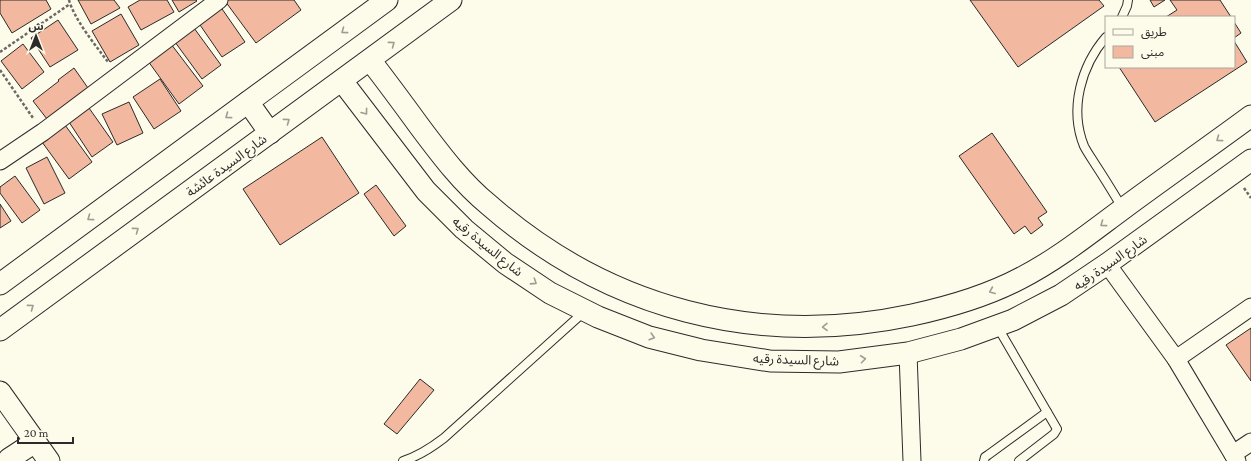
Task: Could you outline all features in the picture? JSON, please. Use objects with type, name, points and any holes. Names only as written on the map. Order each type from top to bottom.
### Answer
[{"type":"street","points":[[0,162],[43,132],[219,0]]},
{"type":"street","name":"شارع السيدة عائشة","points":[[0,330],[451,0]]},
{"type":"street","points":[[0,284],[248,102],[375,4]]},
{"type":"street","points":[[370,60],[450,166],[487,204],[529,238],[573,266],[621,290],[671,308],[723,320],[776,326],[829,327],[882,321],[934,310],[978,297],[1019,279],[1057,257],[1251,116]]},
{"type":"street","name":"شارع السيدة رقيه","points":[[342,81],[426,191],[464,229],[505,264],[550,293],[585,311],[649,337],[701,350],[770,361],[839,362],[908,353],[961,339],[1012,320],[1061,295],[1107,264],[1251,160]]},
{"type":"street","points":[[248,102],[270,133]]},
{"type":"street","points":[[1107,264],[1176,359],[1235,457],[1251,442]]},
{"type":"street","points":[[1176,359],[1251,307]]},
{"type":"street","points":[[908,353],[912,461]]},
{"type":"street","points":[[0,392],[49,461]]},
{"type":"street","points":[[7,456],[35,442]]},
{"type":"lane","points":[[1122,16],[1128,0]]},
{"type":"lane","points":[[1105,38],[1098,45],[1086,68],[1079,94],[1078,121],[1084,146],[1123,209]]},
{"type":"lane","points":[[403,461],[413,458],[444,438],[585,311]]},
{"type":"lane","points":[[997,326],[1057,429],[1054,434],[1019,461]]},
{"type":"lane","points":[[984,461],[985,457],[1047,412]]},
{"type":"path","points":[[69,0],[76,17],[98,49],[119,75]]},
{"type":"path","points":[[0,52],[70,4]]},
{"type":"path","points":[[0,70],[43,132]]},
{"type":"building","points":[[0,0],[46,0],[51,9],[12,33],[0,13]]},
{"type":"building","points":[[78,0],[114,0],[120,8],[91,24]]},
{"type":"building","points":[[140,0],[167,0],[174,12],[141,30],[128,7]]},
{"type":"building","points":[[172,0],[196,0],[197,1],[179,12]]},
{"type":"building","points":[[294,0],[301,10],[256,43],[225,1]]},
{"type":"building","points":[[970,0],[1099,0],[1104,6],[1018,67]]},
{"type":"building","points":[[1150,0],[1165,0],[1154,7]]},
{"type":"building","points":[[1170,0],[1220,0],[1230,16],[1168,16],[1177,10]]},
{"type":"building","points":[[220,6],[245,42],[222,57],[198,22]]},
{"type":"building","points":[[121,14],[139,45],[110,62],[92,31]]},
{"type":"building","points":[[58,20],[78,50],[50,67],[31,38]]},
{"type":"building","points":[[1235,24],[1241,33],[1235,37]]},
{"type":"building","points":[[194,28],[221,65],[202,79],[175,42]]},
{"type":"building","points":[[1235,43],[1247,62],[1155,122],[1120,68],[1235,68]]},
{"type":"building","points":[[23,44],[44,72],[22,89],[1,61]]},
{"type":"building","points":[[171,44],[203,86],[179,104],[148,61]]},
{"type":"building","points":[[74,68],[88,88],[47,119],[33,101]]},
{"type":"building","points":[[160,79],[181,111],[154,129],[133,97]]},
{"type":"building","points":[[129,102],[143,133],[117,145],[102,114]]},
{"type":"building","points":[[89,108],[113,142],[92,157],[69,122]]},
{"type":"building","points":[[65,125],[92,162],[69,179],[42,142]]},
{"type":"building","points":[[992,133],[1047,212],[1038,218],[1043,225],[1031,234],[1025,226],[1014,234],[959,156]]},
{"type":"building","points":[[322,137],[359,193],[280,245],[243,189]]},
{"type":"building","points":[[47,157],[65,193],[44,204],[26,168]]},
{"type":"building","points":[[15,176],[40,210],[22,223],[0,193],[0,187]]},
{"type":"building","points":[[376,185],[406,226],[394,236],[364,194]]},
{"type":"building","points":[[0,204],[11,221],[0,228]]},
{"type":"building","points":[[1251,328],[1251,381],[1226,345]]},
{"type":"building","points":[[420,379],[434,390],[397,434],[384,424]]}]
